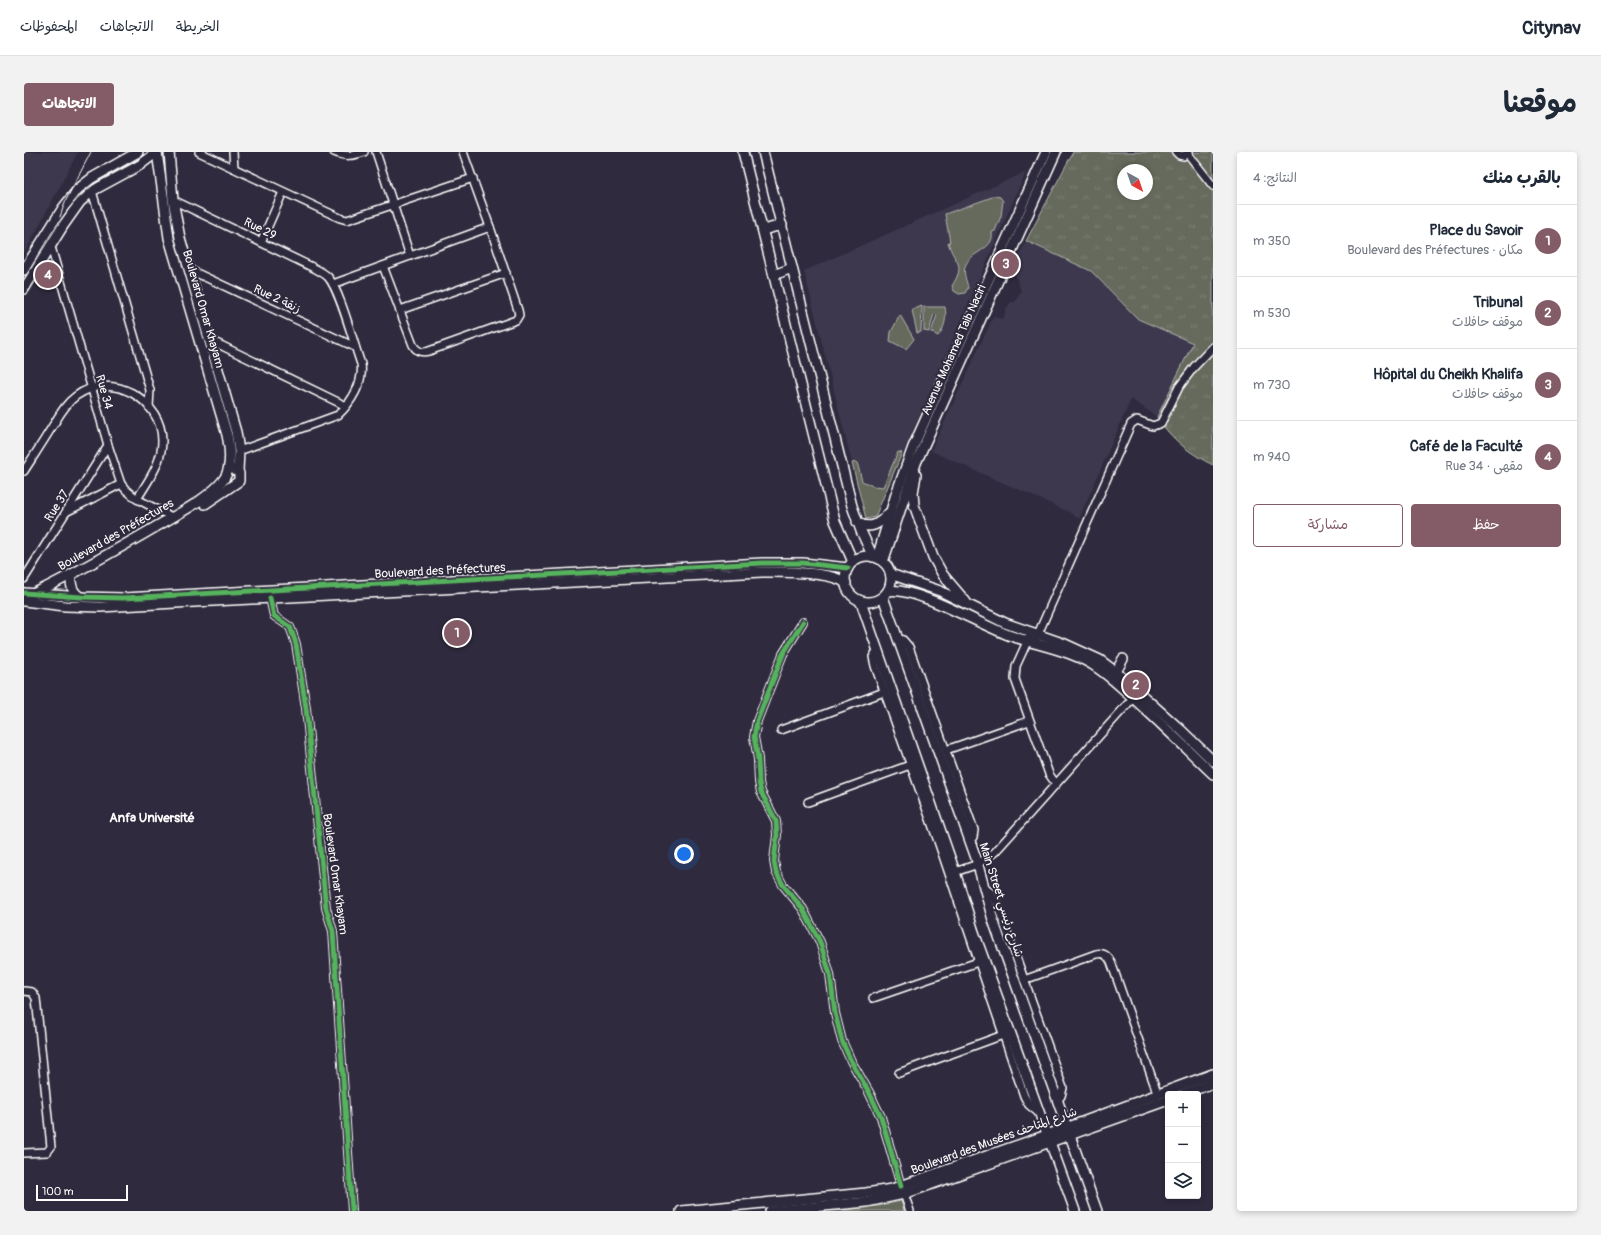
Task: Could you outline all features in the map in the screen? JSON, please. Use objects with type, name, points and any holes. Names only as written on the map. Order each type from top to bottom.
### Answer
[{"type":"street","points":[[24,270],[75,192],[92,178],[138,152]]},
{"type":"street","points":[[24,289],[74,210],[92,191],[140,165],[157,152]]},
{"type":"street","name":"Boulevard Omar Khayam","points":[[157,152],[169,238],[227,435],[230,459],[226,475]]},
{"type":"street","name":"Boulevard Omar Khayam","points":[[169,152],[173,200],[180,238],[232,416],[239,452],[238,471]]},
{"type":"street","points":[[199,152],[344,219],[473,178]]},
{"type":"street","points":[[233,152],[234,168]]},
{"type":"street","points":[[334,152],[354,155],[364,152]]},
{"type":"street","points":[[376,152],[410,256]]},
{"type":"street","points":[[383,266],[414,347],[421,352],[429,351],[516,320],[519,312],[463,152]]},
{"type":"street","points":[[743,152],[835,521],[851,565]]},
{"type":"street","points":[[763,152],[827,409],[857,522],[878,559],[888,568],[891,575],[891,583],[885,594]]},
{"type":"street","name":"Avenue Mohamed Taib Naciri","points":[[878,559],[901,478],[920,432],[1046,152]]},
{"type":"street","name":"Avenue Mohamed Taib Naciri","points":[[878,559],[916,463],[1056,152]]},
{"type":"street","points":[[1176,152],[1181,156],[1188,153],[1213,186]]},
{"type":"street","points":[[92,191],[150,390],[149,407]]},
{"type":"street","points":[[261,242],[283,192]]},
{"type":"street","name":"Rue 29","points":[[173,200],[323,273],[333,284]]},
{"type":"street","points":[[763,230],[782,224]]},
{"type":"street","points":[[239,452],[332,419],[346,406],[356,388],[362,371],[333,284],[490,226]]},
{"type":"street","name":"Rue 34","points":[[51,247],[108,445],[121,484],[137,499],[172,517]]},
{"type":"street","points":[[774,275],[792,268]]},
{"type":"street","name":"Rue 2 زنقة","points":[[190,270],[355,347]]},
{"type":"street","points":[[400,310],[506,273]]},
{"type":"street","points":[[210,340],[346,406]]},
{"type":"street","points":[[1056,784],[1049,774],[1016,684],[1014,675],[1018,662],[1032,638],[1130,424],[1137,420],[1153,426],[1161,423],[1179,387],[1194,367],[1213,347]]},
{"type":"street","points":[[24,471],[70,401],[82,392],[92,388],[113,386],[127,390],[140,397],[149,407],[159,424],[162,434],[161,452],[154,471],[137,499]]},
{"type":"street","name":"Rue 37","points":[[24,579],[108,445]]},
{"type":"street","points":[[916,463],[913,499],[918,517],[939,570],[967,605]]},
{"type":"street","points":[[233,469],[238,471],[240,476],[239,481],[232,484],[227,482],[226,475],[233,469]]},
{"type":"street","name":"Boulevard des Préfectures","points":[[27,597],[64,579],[172,517],[206,495],[226,475]]},
{"type":"street","points":[[65,512],[121,484]]},
{"type":"street","name":"Boulevard des Préfectures","points":[[41,603],[43,597],[46,595],[194,511],[232,484]]},
{"type":"street","points":[[857,522],[867,526],[877,525],[891,510]]},
{"type":"street","points":[[878,559],[864,557],[851,565],[846,575],[846,583],[850,593],[862,605],[956,872],[974,932],[1075,1211]]},
{"type":"street","name":"Boulevard des Préfectures","points":[[27,597],[41,603],[65,606],[100,607],[762,563],[851,565]]},
{"type":"street","name":"Boulevard des Préfectures","points":[[448,585],[769,572],[791,572],[830,577],[846,583]]},
{"type":"street","points":[[891,575],[931,588],[1005,623],[1032,638],[1084,660],[1106,674],[1213,774]]},
{"type":"street","points":[[71,580],[71,586],[74,592],[81,597]]},
{"type":"street","points":[[858,600],[871,602],[885,594],[895,590],[900,590],[921,597],[1005,634],[1032,638],[1088,654],[1100,660],[1116,672],[1181,730],[1213,761]]},
{"type":"street","name":"Main Street شارع رئيسي","points":[[885,594],[897,638],[978,864],[996,928],[1097,1211]]},
{"type":"street","name":"Boulevard des Préfectures","points":[[27,597],[46,595],[124,598],[273,595]]},
{"type":"street","name":"Boulevard Omar Khayam","points":[[273,595],[274,616],[290,627],[295,639],[305,702],[326,908],[333,931],[352,1211]]},
{"type":"street","points":[[803,622],[783,654],[757,721],[754,737],[758,759],[759,782],[761,792],[776,821],[777,835],[774,861],[776,872],[783,885],[803,909],[820,942],[830,974],[834,1013],[842,1041],[850,1061],[869,1092],[881,1117],[910,1211]]},
{"type":"street","points":[[897,638],[906,642],[909,647],[974,830],[974,835],[970,840]]},
{"type":"street","points":[[878,649],[874,654],[873,660],[1003,1035],[1026,1101],[1040,1114]]},
{"type":"street","points":[[1116,672],[1123,659]]},
{"type":"street","points":[[781,730],[884,692]]},
{"type":"street","points":[[956,872],[978,864],[995,852],[1133,698]]},
{"type":"street","points":[[946,750],[1029,721]]},
{"type":"street","points":[[808,802],[910,765]]},
{"type":"street","points":[[984,888],[990,892],[996,901],[1063,1088],[1061,1096],[1058,1100]]},
{"type":"street","points":[[1024,980],[1096,954],[1102,954],[1110,959],[1158,1094]]},
{"type":"street","points":[[873,998],[978,962]]},
{"type":"street","points":[[24,992],[32,992],[36,998],[51,1148],[47,1152],[24,1153]]},
{"type":"street","points":[[899,1073],[1003,1035]]},
{"type":"street","name":"Boulevard des Musées شارع المتاحف","points":[[1069,1132],[1158,1094],[1213,1074]]},
{"type":"street","points":[[1192,1091],[1213,1083]]},
{"type":"street","name":"Boulevard des Musées شارع المتاحف","points":[[770,1211],[867,1202],[1069,1132],[1165,1101]]},
{"type":"street","name":"Boulevard des Musées شارع المتاحف","points":[[681,1211],[903,1190]]},
{"type":"shaded area","points":[[24,152],[78,152],[24,254]]},
{"type":"shaded area","points":[[1026,172],[875,517],[866,519],[804,271]]},
{"type":"shaded area","points":[[1026,241],[1091,271],[1138,319],[1193,343],[1157,417],[1131,399],[1079,519],[1069,512],[931,451],[993,317],[1003,319],[1006,308],[1011,302],[1015,302],[1021,291],[1013,268]]},
{"type":"green space","points":[[1073,152],[1213,152],[1213,465],[1189,451],[1175,439],[1157,417],[1193,343],[1138,319],[1091,271],[1026,241]]},
{"type":"green space","points":[[995,196],[1000,197],[1003,201],[1001,216],[995,231],[992,232],[990,243],[971,257],[967,262],[964,273],[968,288],[965,293],[959,294],[954,291],[952,286],[959,272],[959,267],[948,242],[950,242],[945,214]]},
{"type":"green space","points":[[922,306],[921,332],[917,333],[912,310]]},
{"type":"green space","points":[[924,307],[945,307],[945,322],[938,336],[931,332],[937,315],[934,314],[929,332],[924,331]]},
{"type":"green space","points":[[900,315],[914,339],[906,349],[890,341],[891,332]]},
{"type":"green space","points":[[898,452],[902,453],[875,517],[866,519],[852,463],[857,462],[862,481],[875,487],[883,487]]},
{"type":"green space","points":[[901,1201],[904,1211],[823,1211],[878,1206]]},
{"type":"tram line","points":[[60,217],[65,202],[91,152]]},
{"type":"tram line","points":[[24,279],[52,232],[77,200],[99,181],[149,152]]},
{"type":"cycle path","points":[[24,593],[124,598],[762,563],[803,563],[848,568]]},
{"type":"cycle path","points":[[270,598],[274,616],[290,627],[296,644],[306,708],[326,908],[333,931],[352,1211]]},
{"type":"cycle path","points":[[803,622],[783,654],[757,721],[754,737],[758,759],[759,782],[761,792],[776,821],[777,835],[774,861],[776,872],[783,885],[803,909],[820,942],[830,974],[835,1013],[842,1041],[881,1117],[901,1186]]},
{"type":"place","name":"Hôpital du Cheikh Khalifa","points":[[1006,264]]},
{"type":"place","name":"Café de la Faculté","points":[[48,275]]},
{"type":"place","name":"Place du Savoir","points":[[457,633]]},
{"type":"place","name":"Tribunal","points":[[1136,685]]},
{"type":"district","name":"Anfa Université","points":[[152,818]]}]
